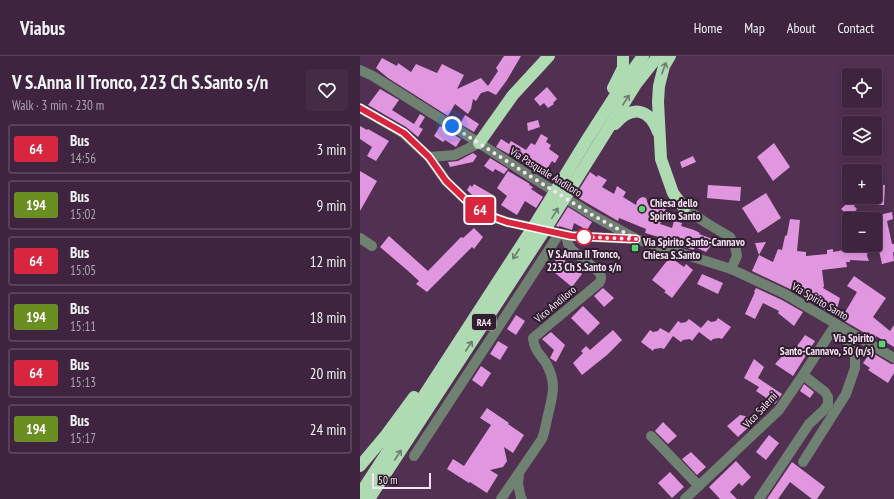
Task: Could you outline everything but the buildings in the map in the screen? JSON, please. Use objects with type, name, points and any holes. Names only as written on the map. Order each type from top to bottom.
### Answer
[{"type":"highway","points":[[479,142],[513,95],[549,56]]},
{"type":"highway","points":[[593,137],[604,104],[623,68],[623,56]]},
{"type":"highway","name":"RA4","points":[[369,499],[548,224],[622,85],[644,56]]},
{"type":"highway","name":"RA4","points":[[360,494],[593,137],[658,56]]},
{"type":"highway","points":[[670,56],[664,66],[659,86],[658,102],[661,159],[673,193],[684,208]]},
{"type":"highway","points":[[593,137],[621,117],[633,111],[641,112],[650,117],[656,125],[660,135]]},
{"type":"highway","points":[[360,466],[386,435],[427,378],[449,357]]},
{"type":"street","name":"Via Pasquale Andiloro","points":[[360,70],[373,76],[479,142],[594,216],[636,239],[731,269]]},
{"type":"street","points":[[360,108],[404,133],[429,157],[446,181],[471,205],[490,216],[507,222],[571,236],[636,239]]},
{"type":"street","points":[[429,157],[455,155],[479,142]]},
{"type":"street","points":[[684,208],[730,237],[735,246],[737,256],[731,269]]},
{"type":"street","points":[[414,456],[563,234]]},
{"type":"street","name":"Vico Andiloro","points":[[519,472],[542,439],[553,392],[549,371],[534,346],[533,338],[601,280],[599,272],[572,250],[563,234]]},
{"type":"street","points":[[360,238],[372,246]]},
{"type":"street","name":"Via Spirito Santo","points":[[731,269],[785,294],[894,358]]},
{"type":"street","points":[[803,462],[846,394],[855,368],[855,353],[842,334],[841,327]]},
{"type":"street","name":"Vico Salemi","points":[[685,499],[779,410],[841,327]]},
{"type":"street","points":[[760,499],[809,424],[824,410],[828,404],[828,397],[825,392],[803,376]]},
{"type":"street","points":[[651,436],[699,486]]},
{"type":"street","points":[[501,499],[519,472]]},
{"type":"street","points":[[519,472],[518,484],[522,499]]},
{"type":"bus line","name":"64","points":[[360,108],[404,133],[429,157],[446,181],[471,205],[490,216],[507,222],[571,236],[636,239]]},
{"type":"place","name":"Chiesa dello Spirito Santo","points":[[642,209]]},
{"type":"place","name":"V S.Anna II Tronco, 223 Ch S.Santo s/n","points":[[584,237]]},
{"type":"place","name":"Via Spirito Santo-Cannavo Chiesa S.Santo","points":[[635,248]]},
{"type":"place","name":"Via Spirito Santo-Cannavo, 50 (n/s)","points":[[882,344]]},
{"type":"route","points":[[452,126],[594,216],[636,239],[584,237]]}]
